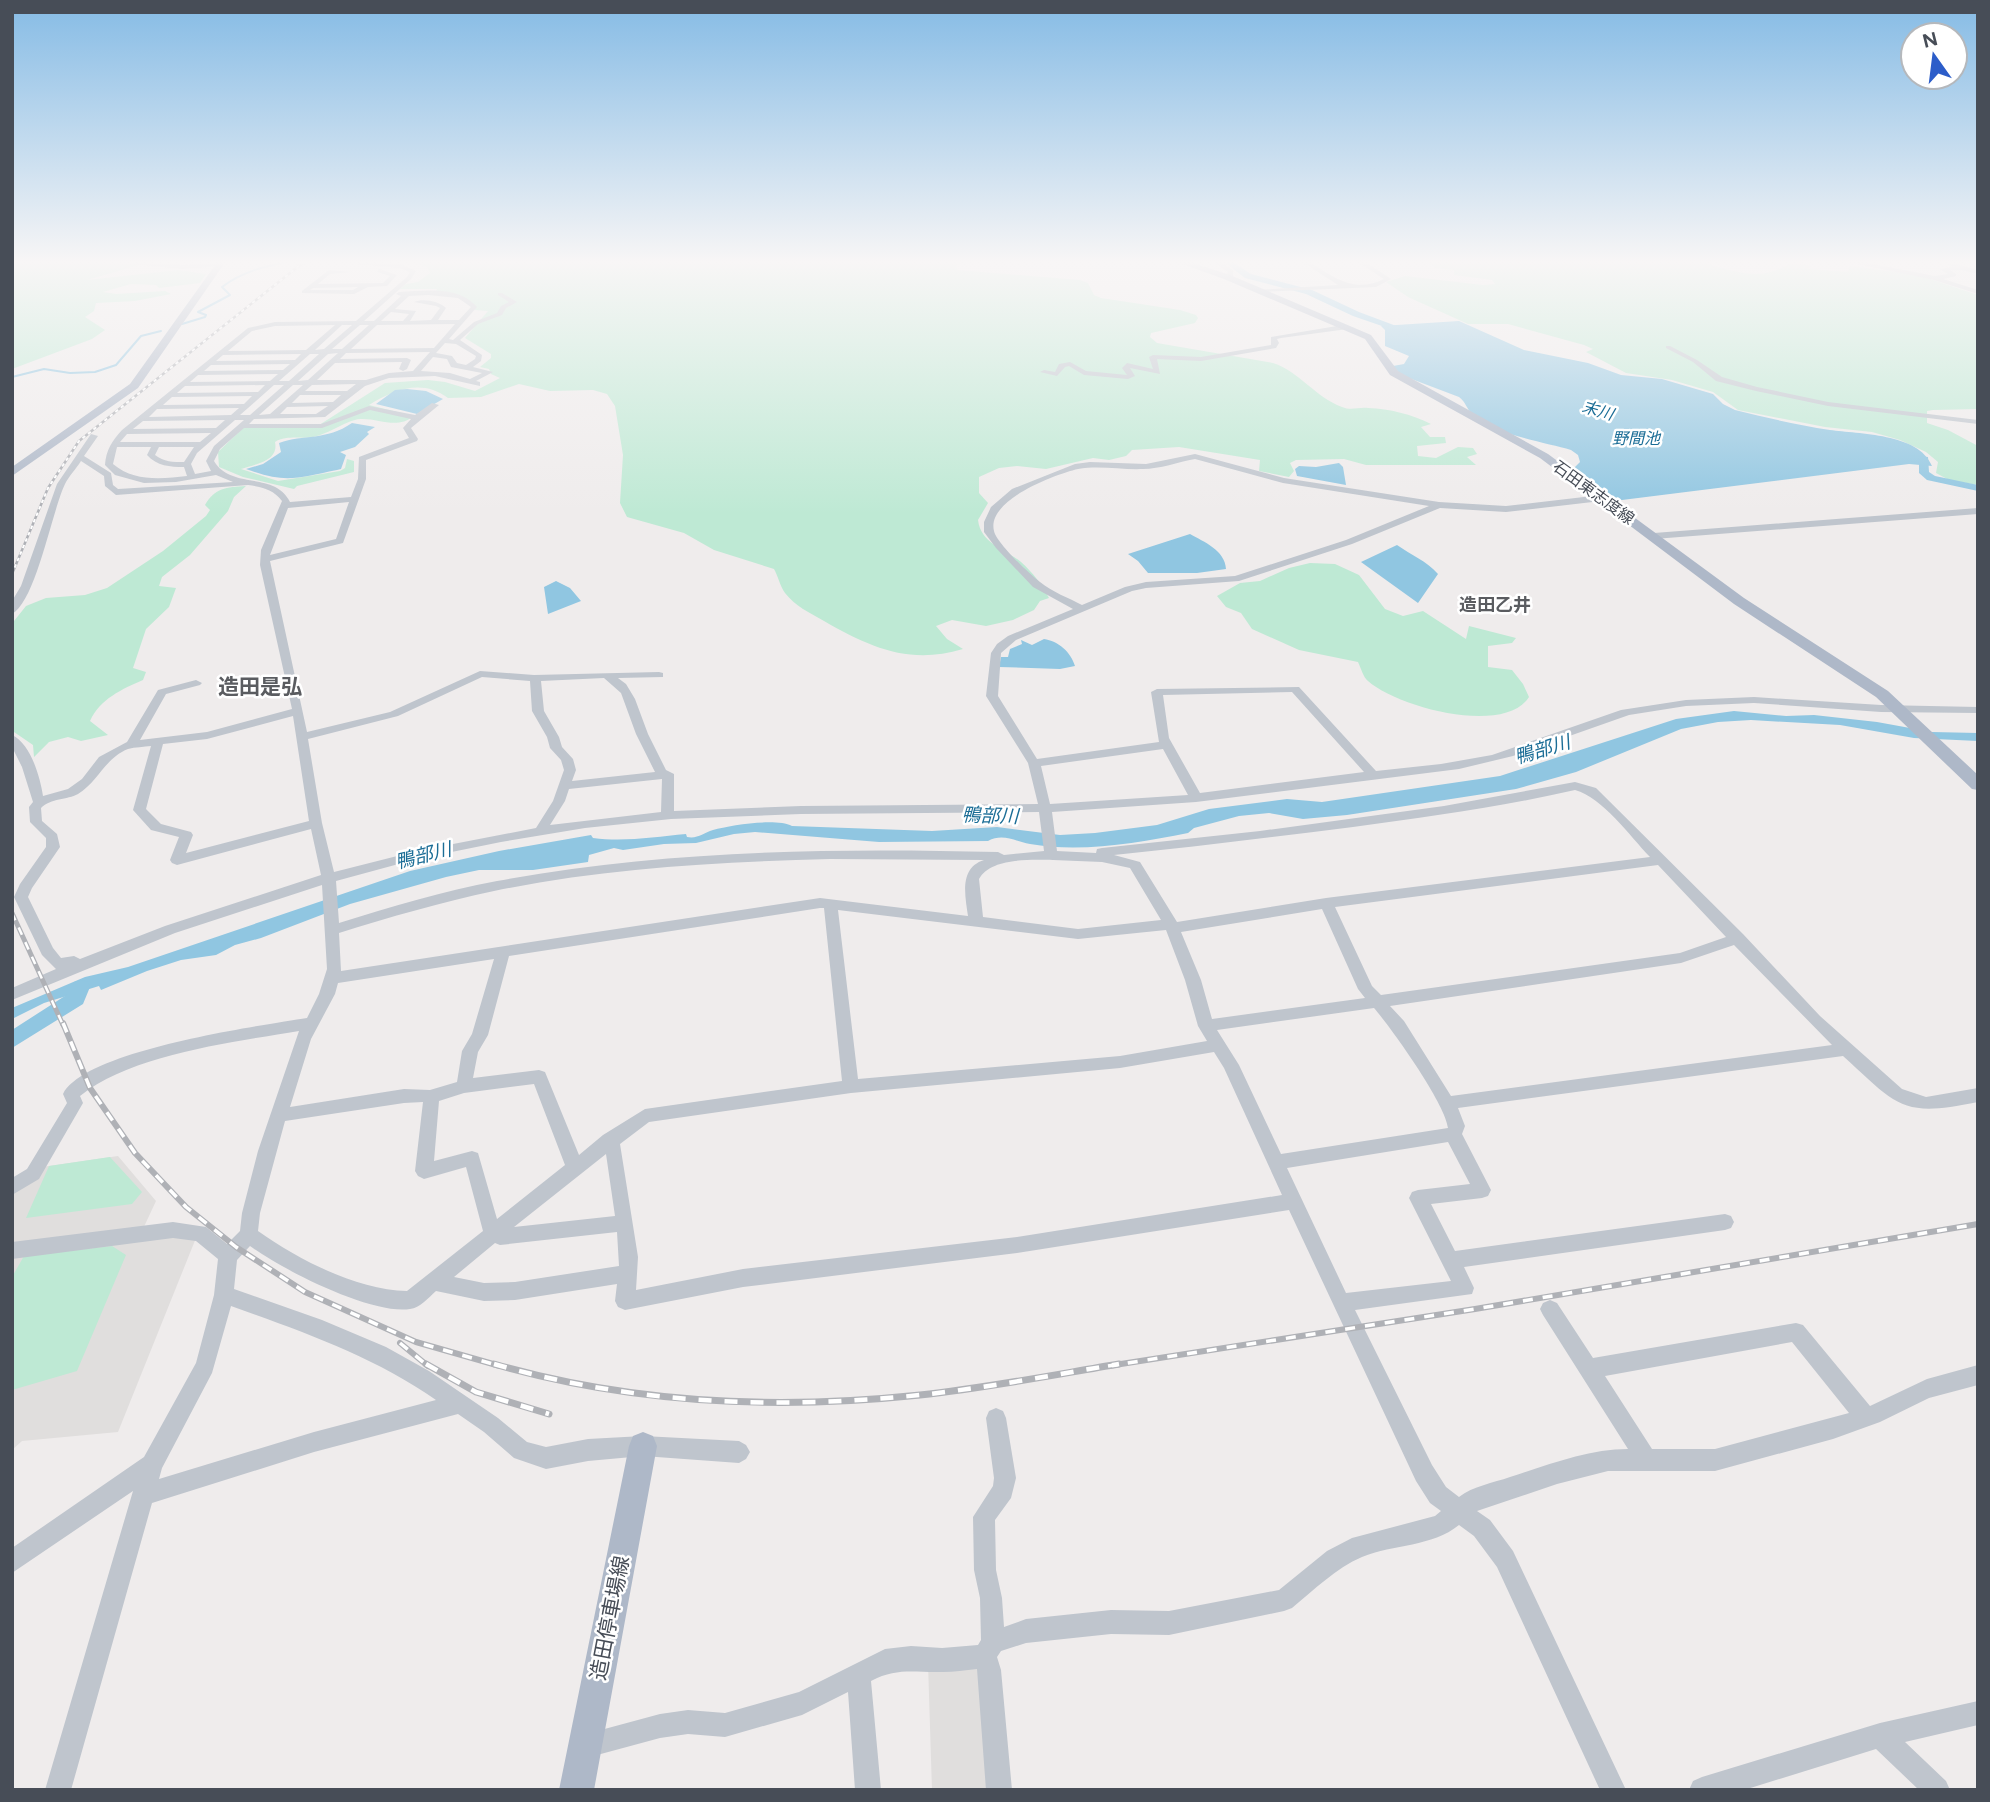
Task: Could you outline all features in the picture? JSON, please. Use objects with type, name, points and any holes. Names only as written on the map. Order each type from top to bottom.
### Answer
[{"type":"main road","points":[[12,473],[134,386],[163,345]]},
{"type":"main road","name":"石田東志度線","points":[[1376,345],[1394,373],[1544,456],[1739,601],[1902,710],[1978,785]]},
{"type":"main road","name":"造田停車場線","points":[[576,1790],[643,1447]]},
{"type":"street","points":[[58,1790],[152,1465],[205,1366],[224,1295],[228,1255],[249,1235],[251,1213],[267,1152],[310,1023],[327,994],[332,978],[329,882],[316,823],[298,711],[265,565],[269,542],[286,505],[284,495],[278,490],[217,472],[154,480],[119,474],[109,465],[114,445],[125,432],[229,345]]},
{"type":"street","points":[[192,477],[187,464],[193,452],[313,345]]},
{"type":"street","points":[[217,472],[211,461],[212,455],[333,345]]},
{"type":"street","points":[[272,417],[351,345]]},
{"type":"street","points":[[183,384],[292,382],[417,372],[445,345]]},
{"type":"street","points":[[459,345],[479,355],[479,360],[469,366]]},
{"type":"street","points":[[1044,372],[1058,374],[1062,366],[1070,364],[1084,373],[1128,377],[1131,376],[1127,365],[1157,372],[1153,357],[1201,359],[1275,345]]},
{"type":"street","points":[[1668,347],[1695,361],[1710,375],[1744,387],[1828,404],[1978,422]]},
{"type":"street","points":[[141,419],[316,416],[367,382],[402,369],[474,382],[489,372],[452,364],[454,360],[450,357],[435,352],[396,350],[220,353]]},
{"type":"street","points":[[383,375],[379,367],[396,350]]},
{"type":"street","points":[[332,361],[407,360],[402,369]]},
{"type":"street","points":[[354,368],[362,361]]},
{"type":"street","points":[[208,363],[296,362]]},
{"type":"street","points":[[196,373],[284,372]]},
{"type":"street","points":[[313,379],[367,382]]},
{"type":"street","points":[[297,393],[350,393]]},
{"type":"street","points":[[169,395],[259,394]]},
{"type":"street","points":[[285,405],[335,404]]},
{"type":"street","points":[[155,407],[246,405]]},
{"type":"street","points":[[265,559],[340,541],[363,473],[362,459],[414,439],[407,428],[435,405]]},
{"type":"street","points":[[242,426],[322,426],[369,408],[416,418]]},
{"type":"street","points":[[125,432],[217,430]]},
{"type":"street","points":[[12,611],[30,577],[61,484],[94,436]]},
{"type":"street","points":[[156,444],[151,455],[154,458],[170,464],[187,464]]},
{"type":"street","points":[[114,445],[201,444]]},
{"type":"street","points":[[80,457],[108,475],[109,486],[116,492],[199,489],[249,482]]},
{"type":"street","points":[[1085,608],[1037,585],[989,532],[993,509],[1015,491],[1075,467],[1146,467],[1187,457],[1203,457],[1283,480],[1439,505],[1506,509],[1601,498]]},
{"type":"street","points":[[286,505],[355,499]]},
{"type":"street","points":[[1055,855],[1034,763],[992,696],[996,653],[1001,646],[1012,638],[1146,585],[1236,579],[1349,542],[1439,505]]},
{"type":"street","points":[[1654,536],[1978,511]]},
{"type":"street","points":[[302,737],[394,715],[480,674],[493,672],[535,678],[602,674],[659,675]]},
{"type":"street","points":[[602,674],[620,683],[637,712],[640,727],[662,774]]},
{"type":"street","points":[[535,678],[538,711],[553,737],[556,748],[567,759],[570,770],[559,801],[540,831]]},
{"type":"street","points":[[131,745],[162,692],[196,683]]},
{"type":"street","points":[[1196,798],[1163,738],[1157,692],[1295,689],[1373,775]]},
{"type":"street","points":[[12,994],[93,958],[184,923],[446,849],[540,831],[667,816],[814,809],[1046,812],[1196,798],[1489,759],[1533,747],[1616,715],[1690,702],[1750,699],[1902,710],[1978,710]]},
{"type":"street","points":[[93,958],[58,964],[47,951],[21,897],[53,847],[52,837],[36,821],[36,807],[41,801],[72,792],[86,782],[95,768],[115,751],[131,745],[207,735],[298,711]]},
{"type":"street","points":[[12,739],[18,759],[36,788],[37,799],[41,801]]},
{"type":"street","points":[[158,742],[138,810],[156,827],[186,835],[177,860],[316,823]]},
{"type":"street","points":[[1034,763],[1167,745]]},
{"type":"street","points":[[565,786],[668,774],[667,816]]},
{"type":"street","points":[[332,926],[458,892],[529,878],[635,863],[727,856],[1008,858],[1055,855],[1216,841],[1408,816],[1514,801],[1575,786],[1592,791],[1603,800],[1846,1049],[1896,1094],[1911,1103],[1925,1105],[1978,1095]]},
{"type":"street","points":[[1055,855],[1110,859],[1135,865],[1172,926],[1193,980],[1206,1026],[1231,1065],[1424,1474],[1438,1495],[1482,1528],[1505,1559],[1613,1790]]},
{"type":"street","points":[[976,922],[973,875],[979,867],[1008,858]]},
{"type":"street","points":[[332,978],[702,923],[796,905],[830,903],[938,919],[1093,934],[1172,926],[1326,903],[1662,860]]},
{"type":"street","points":[[830,903],[851,1086]]},
{"type":"street","points":[[1326,903],[1366,989],[1398,1025],[1447,1103],[1457,1126],[1453,1134]]},
{"type":"street","points":[[1206,1026],[1681,958],[1738,938]]},
{"type":"street","points":[[464,1086],[471,1051],[480,1035],[503,951]]},
{"type":"street","points":[[12,1187],[33,1174],[75,1103],[71,1094],[103,1073],[123,1064],[203,1042],[310,1023]]},
{"type":"street","points":[[249,1235],[283,1260],[325,1281],[396,1301],[411,1300],[609,1140],[645,1116],[851,1086],[1120,1062],[1217,1045]]},
{"type":"street","points":[[1447,1103],[1846,1049]]},
{"type":"street","points":[[280,1115],[404,1096],[430,1097],[464,1086],[539,1077],[575,1167]]},
{"type":"street","points":[[430,1097],[432,1104],[424,1171],[472,1158],[494,1234],[500,1237],[520,1237],[625,1223]]},
{"type":"street","points":[[1277,1162],[1453,1134]]},
{"type":"street","points":[[1341,1303],[1465,1288],[1418,1198],[1482,1190],[1453,1134]]},
{"type":"street","points":[[609,1140],[613,1147],[628,1238],[629,1273],[625,1301],[743,1278],[1017,1245],[1294,1201]]},
{"type":"street","points":[[1450,1260],[1725,1222]]},
{"type":"street","points":[[12,1251],[173,1230],[200,1233],[228,1255]]},
{"type":"street","points":[[434,1282],[484,1292],[505,1292],[629,1273]]},
{"type":"street","points":[[224,1295],[322,1329],[379,1354],[422,1377],[491,1425],[521,1451],[546,1458],[565,1457],[588,1450],[643,1447],[739,1451]]},
{"type":"street","points":[[1550,1309],[1647,1460]]},
{"type":"street","points":[[1587,1369],[1796,1332],[1866,1418]]},
{"type":"street","points":[[584,1746],[660,1726],[688,1723],[725,1726],[802,1703],[885,1661],[911,1658],[942,1660],[989,1649],[1026,1631],[1111,1622],[1169,1623],[1284,1600],[1343,1555],[1360,1546],[1440,1526],[1473,1500],[1608,1460],[1715,1460],[1866,1418],[1927,1390],[1978,1375]]},
{"type":"street","points":[[142,1496],[303,1446],[458,1404]]},
{"type":"street","points":[[996,1418],[1005,1478],[1003,1490],[984,1517],[985,1570],[991,1598],[989,1670],[999,1790]]},
{"type":"street","points":[[12,1562],[152,1465]]},
{"type":"street","points":[[859,1676],[868,1790]]},
{"type":"street","points":[[1702,1790],[1880,1735],[1978,1713]]},
{"type":"street","points":[[1880,1735],[1937,1790]]},
{"type":"shaded area","points":[[118,1156],[156,1201],[142,1231],[12,1249],[12,1190],[42,1167]]},
{"type":"shaded area","points":[[182,1233],[196,1238],[118,1432],[22,1441],[12,1450],[12,1257]]},
{"type":"shaded area","points":[[982,1659],[993,1790],[932,1790],[928,1663]]},
{"type":"green space","points":[[12,345],[76,345],[12,369]]},
{"type":"green space","points":[[477,345],[1169,345],[1273,363],[1342,407],[1384,410],[1416,417],[1431,424],[1421,427],[1430,437],[1445,437],[1446,443],[1417,446],[1418,456],[1436,458],[1458,447],[1473,448],[1477,454],[1467,457],[1476,465],[1366,465],[1344,459],[1296,460],[1290,463],[1294,471],[1289,477],[1259,471],[1260,460],[1179,447],[1132,450],[1126,456],[1109,460],[1093,458],[1046,469],[1017,466],[999,468],[979,477],[979,493],[988,503],[978,520],[980,528],[988,540],[1025,566],[1049,598],[1040,601],[1034,610],[1013,620],[986,626],[952,620],[936,626],[947,639],[963,649],[926,655],[891,651],[875,646],[824,621],[789,598],[774,569],[714,550],[684,533],[627,517],[620,503],[623,455],[615,406],[607,394],[593,390],[550,391],[519,384],[481,397],[448,398],[428,389],[408,388],[369,405],[414,416],[407,420],[394,423],[360,419],[313,437],[279,440],[275,442],[270,458],[241,469],[278,481],[340,471],[345,468],[347,459],[354,461],[354,472],[294,489],[243,477],[219,467],[218,452],[243,428],[316,427],[385,383],[428,380],[475,391],[500,378],[491,374],[489,369],[480,367],[491,358],[491,354]]},
{"type":"green space","points":[[1584,345],[1978,345],[1978,409],[1927,411],[1927,423],[1948,430],[1978,446],[1978,485],[1949,480],[1936,473],[1938,462],[1926,452],[1900,440],[1872,432],[1825,427],[1738,410],[1713,392],[1672,380],[1626,373],[1586,352],[1593,349]]},
{"type":"green space","points":[[246,486],[234,497],[228,511],[190,555],[162,577],[159,586],[176,588],[169,607],[146,629],[133,668],[146,672],[143,680],[106,701],[90,721],[108,735],[81,741],[68,737],[49,742],[34,757],[33,745],[14,732],[12,722],[14,621],[26,606],[46,598],[85,595],[107,588],[163,551],[206,516],[210,510],[205,505],[217,492]]},
{"type":"green space","points":[[1310,563],[1335,564],[1359,575],[1385,609],[1403,616],[1423,611],[1466,639],[1469,626],[1516,638],[1512,643],[1488,646],[1488,667],[1512,670],[1529,697],[1516,709],[1497,715],[1475,716],[1425,708],[1382,691],[1366,679],[1358,662],[1299,650],[1252,629],[1241,613],[1226,607],[1217,596],[1240,583],[1260,581],[1289,568]]},
{"type":"green space","points":[[110,1157],[142,1192],[132,1204],[26,1218],[49,1166]]},
{"type":"green space","points":[[112,1246],[126,1255],[77,1371],[12,1390],[12,1277],[24,1256]]},
{"type":"water","name":"野間池","points":[[1513,345],[1524,350],[1588,363],[1621,375],[1662,379],[1713,394],[1723,404],[1735,410],[1771,419],[1901,441],[1925,455],[1932,466],[1909,464],[1614,501],[1572,470],[1580,462],[1578,455],[1571,450],[1518,436],[1481,421],[1459,397],[1401,375],[1393,366],[1404,364],[1409,356],[1385,346]]},
{"type":"water","points":[[395,390],[426,391],[443,399],[417,414],[376,404]]},
{"type":"water","points":[[352,423],[375,427],[367,432],[369,434],[355,447],[340,452],[346,455],[341,469],[282,478],[246,469],[263,464],[281,452],[279,443],[324,435]]},
{"type":"water","points":[[1339,463],[1343,467],[1346,485],[1297,476],[1295,469],[1299,466],[1316,467]]},
{"type":"water","points":[[1190,534],[1218,552],[1226,569],[1197,573],[1148,573],[1128,554]]},
{"type":"water","points":[[1397,545],[1438,574],[1418,603],[1361,562]]},
{"type":"water","points":[[556,581],[570,588],[581,601],[548,614],[544,587]]},
{"type":"water","points":[[1044,639],[1063,648],[1075,666],[1060,669],[999,667],[1001,657],[1008,657],[1010,649],[1022,644],[1021,640],[1032,645]]},
{"type":"water","points":[[1734,711],[1786,716],[1814,715],[1932,732],[1978,733],[1978,741],[1914,738],[1840,725],[1751,720],[1718,722],[1681,729],[1576,772],[1516,789],[1347,815],[1303,819],[1269,813],[1239,816],[1194,828],[1188,833],[1109,846],[1049,847],[1004,838],[988,841],[879,842],[755,832],[696,843],[623,850],[614,848],[589,855],[588,862],[533,870],[479,870],[350,904],[261,938],[235,945],[216,955],[181,960],[101,990],[99,986],[44,1003],[12,1019],[12,1008],[85,977],[128,967],[410,871],[499,851],[591,835],[593,838],[616,839],[686,834],[687,837],[694,837],[721,828],[765,822],[792,826],[932,831],[997,827],[1060,835],[1095,833],[1157,825],[1209,809],[1287,799],[1322,802],[1500,776],[1676,719]]},
{"type":"waterway","points":[[12,377],[44,369],[70,373],[95,372],[116,365],[133,345]]},
{"type":"waterway","name":"末川","points":[[1908,458],[1924,459],[1924,473],[1931,478],[1978,488]]},
{"type":"waterway","points":[[12,1040],[76,999],[81,987]]},
{"type":"railway","points":[[12,574],[48,488],[79,441],[199,345]]},
{"type":"railway","points":[[12,913],[63,1025]]},
{"type":"railway","points":[[63,1023],[90,1088],[135,1153],[186,1207],[236,1247],[305,1292],[416,1342],[500,1366]]},
{"type":"railway","points":[[1108,1366],[1475,1309],[1978,1224]]},
{"type":"railway","points":[[400,1343],[428,1366]]},
{"type":"railway","points":[[426,1364],[476,1392],[549,1414]]},
{"type":"railway","points":[[494,1364],[599,1388],[705,1400],[759,1402],[866,1400],[920,1395],[1119,1364]]},
{"type":"district","name":"造田乙井","points":[[1495,605]]},
{"type":"district","name":"造田是弘","points":[[260,687]]},
{"type":"water label","name":"鴨部川","points":[[1542,749]]},
{"type":"water label","name":"鴨部川","points":[[990,815]]},
{"type":"water label","name":"鴨部川","points":[[423,855]]}]
